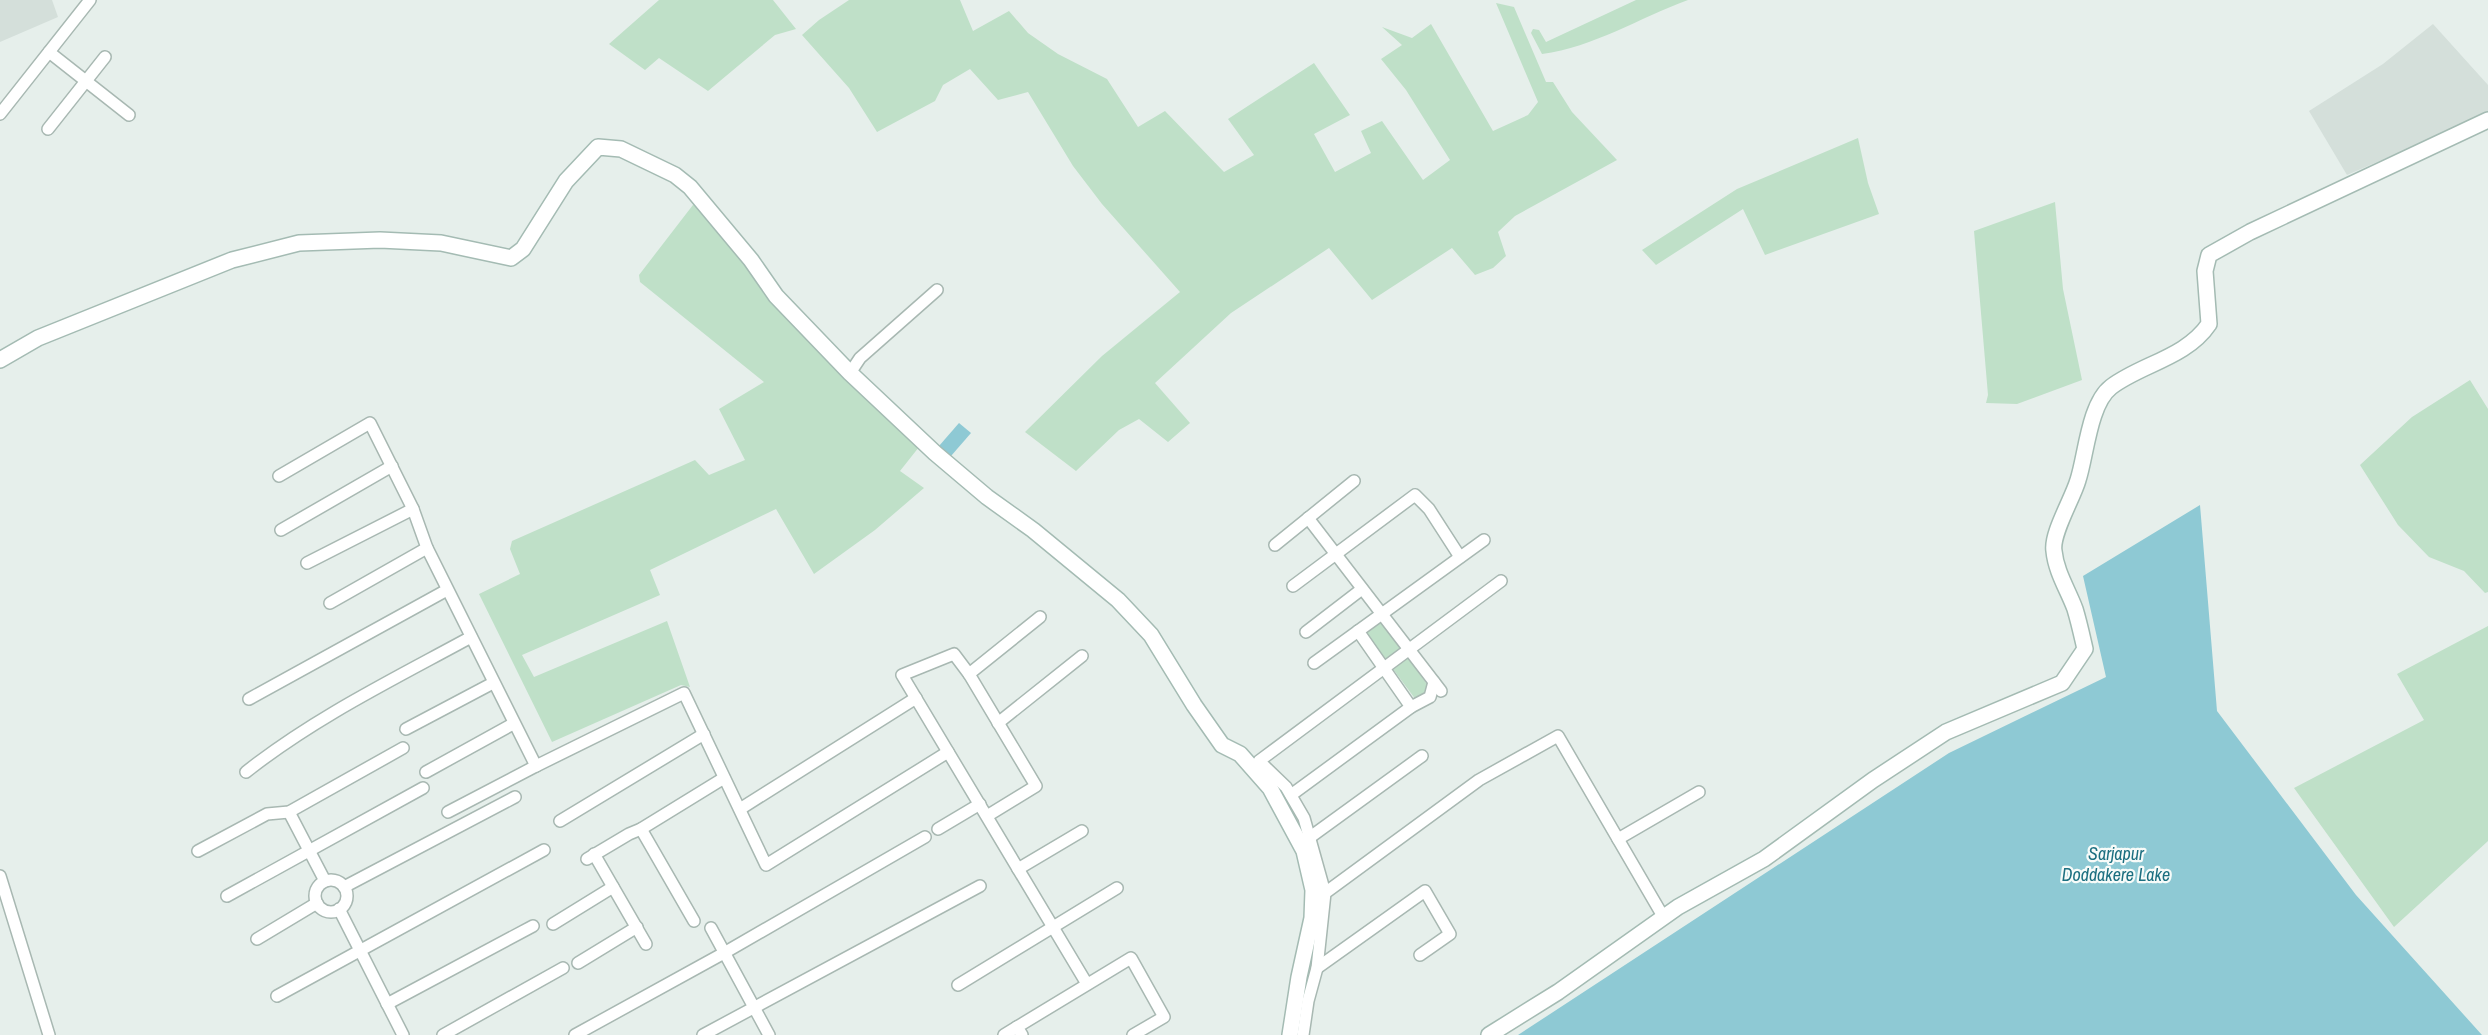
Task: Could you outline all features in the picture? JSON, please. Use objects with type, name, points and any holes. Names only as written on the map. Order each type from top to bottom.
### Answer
[{"type":"street","points":[[1,111],[90,0]]},
{"type":"street","points":[[49,52],[129,115]]},
{"type":"street","points":[[48,128],[105,57]]},
{"type":"street","points":[[1489,1035],[1558,992],[1664,918],[1720,882],[1764,859],[1873,780],[1946,732],[2062,683],[2086,649],[2075,609],[2053,550],[2061,522],[2079,479],[2088,435],[2101,401],[2109,388],[2154,365],[2192,342],[2209,324],[2205,271],[2209,255],[2250,232],[2488,120]]},
{"type":"street","points":[[0,360],[38,338],[232,260],[299,242],[380,240],[441,243],[511,258],[523,250],[544,213],[575,169],[598,147],[621,149],[675,174],[690,187],[751,260],[776,296],[850,373],[935,453],[987,497],[1032,530],[1118,600],[1151,635],[1194,705],[1222,745],[1240,754],[1270,788],[1304,851],[1313,890],[1312,918],[1299,977],[1290,1035]]},
{"type":"street","points":[[850,373],[860,358],[936,290]]},
{"type":"street","points":[[278,476],[370,423],[413,509],[427,548],[447,590],[513,724],[536,766]]},
{"type":"street","points":[[280,530],[392,466]]},
{"type":"street","points":[[1275,545],[1354,481]]},
{"type":"street","points":[[1293,586],[1415,495],[1429,509],[1460,557]]},
{"type":"street","points":[[308,563],[413,509]]},
{"type":"street","points":[[1291,795],[1411,707],[1430,697],[1438,687],[1308,518]]},
{"type":"street","points":[[1314,663],[1484,540]]},
{"type":"street","points":[[330,603],[427,548]]},
{"type":"street","points":[[1303,1035],[1308,1001],[1317,968],[1324,893],[1304,818],[1286,787],[1259,761],[1501,581]]},
{"type":"street","points":[[1306,632],[1362,589]]},
{"type":"street","points":[[249,699],[447,590]]},
{"type":"street","points":[[969,674],[1040,617]]},
{"type":"street","points":[[1358,631],[1411,707]]},
{"type":"street","points":[[246,772],[273,750],[316,723],[471,637]]},
{"type":"street","points":[[987,816],[1036,786],[969,674],[954,654],[902,675],[1087,984]]},
{"type":"street","points":[[998,723],[1082,656]]},
{"type":"street","points":[[406,729],[493,683]]},
{"type":"street","points":[[448,812],[684,693],[766,865],[948,752]]},
{"type":"street","points":[[740,809],[916,698]]},
{"type":"street","points":[[426,772],[513,724]]},
{"type":"street","points":[[560,821],[704,734]]},
{"type":"street","points":[[1324,893],[1479,780],[1558,736],[1664,918]]},
{"type":"street","points":[[198,851],[267,814],[289,812],[403,748]]},
{"type":"street","points":[[1309,838],[1422,756]]},
{"type":"street","points":[[646,944],[613,887],[591,857],[724,778]]},
{"type":"street","points":[[227,896],[423,788]]},
{"type":"street","points":[[1618,839],[1699,792]]},
{"type":"street","points":[[344,887],[515,797]]},
{"type":"street","points":[[938,828],[980,804]]},
{"type":"street","points":[[289,812],[325,881]]},
{"type":"street","points":[[641,829],[694,921]]},
{"type":"street","points":[[1018,869],[1082,831]]},
{"type":"street","points":[[575,1035],[724,953],[924,837]]},
{"type":"street","points":[[277,996],[544,850]]},
{"type":"street","points":[[0,876],[49,1035]]},
{"type":"street","points":[[325,881],[336,881],[344,887],[347,897],[339,909],[325,910],[318,903],[316,898],[317,888],[325,881]]},
{"type":"street","points":[[703,1035],[980,886]]},
{"type":"street","points":[[553,924],[613,887]]},
{"type":"street","points":[[958,985],[1053,929],[1117,888]]},
{"type":"street","points":[[1317,968],[1425,891],[1450,934],[1420,955]]},
{"type":"street","points":[[257,938],[318,903]]},
{"type":"street","points":[[339,909],[403,1035]]},
{"type":"street","points":[[387,1004],[533,926]]},
{"type":"street","points":[[578,964],[637,927]]},
{"type":"street","points":[[711,928],[769,1035]]},
{"type":"street","points":[[1004,1035],[1019,1031],[1087,984],[1131,958],[1164,1017],[1133,1035]]},
{"type":"street","points":[[443,1035],[563,968]]},
{"type":"shaded area","points":[[0,0],[52,0],[58,17],[0,42]]},
{"type":"shaded area","points":[[2433,24],[2488,85],[2488,114],[2347,175],[2309,111],[2383,64]]},
{"type":"green space","points":[[659,0],[773,0],[796,29],[775,35],[708,91],[659,58],[645,70],[609,44]]},
{"type":"green space","points":[[849,0],[960,0],[973,31],[1009,11],[1028,33],[1058,54],[1107,79],[1138,127],[1165,111],[1224,172],[1254,155],[1228,119],[1314,63],[1350,115],[1314,134],[1335,172],[1371,153],[1361,131],[1382,121],[1423,180],[1450,160],[1406,90],[1381,59],[1402,45],[1382,27],[1412,38],[1431,24],[1493,131],[1528,115],[1538,102],[1496,3],[1514,7],[1546,82],[1553,82],[1572,112],[1617,160],[1515,216],[1498,232],[1506,256],[1493,268],[1475,275],[1452,248],[1372,300],[1329,248],[1231,313],[1155,383],[1190,423],[1168,442],[1139,419],[1119,430],[1076,471],[1025,432],[1102,356],[1180,292],[1102,204],[1073,166],[1028,92],[998,100],[970,69],[943,85],[935,101],[877,132],[849,88],[802,35],[819,20]]},
{"type":"green space","points":[[1636,0],[1688,0],[1598,39],[1542,54],[1531,33],[1533,29],[1539,30],[1546,42]]},
{"type":"green space","points":[[1858,138],[1868,183],[1879,214],[1765,255],[1743,209],[1656,265],[1642,250],[1737,189]]},
{"type":"green space","points":[[696,201],[919,447],[900,471],[924,488],[875,530],[814,574],[776,509],[650,570],[660,595],[522,655],[534,677],[667,621],[690,687],[681,685],[552,742],[479,594],[520,574],[510,549],[512,541],[695,460],[709,475],[745,460],[719,409],[764,382],[640,282],[639,275]]},
{"type":"green space","points":[[2055,202],[2063,289],[2082,380],[2017,404],[1986,403],[1988,395],[1974,231]]},
{"type":"green space","points":[[2470,380],[2488,409],[2488,592],[2485,593],[2464,571],[2429,557],[2398,525],[2360,465],[2412,417]]},
{"type":"green space","points":[[1382,620],[1403,650],[1387,661],[1365,632]]},
{"type":"green space","points":[[2488,626],[2488,841],[2394,927],[2294,788],[2424,720],[2397,674]]},
{"type":"green space","points":[[1408,658],[1434,694],[1419,704],[1393,669]]},
{"type":"water","points":[[959,423],[971,433],[951,456],[939,446]]},
{"type":"water","name":"Sarjapur Doddakere Lake","points":[[2200,505],[2217,711],[2356,895],[2482,1035],[1518,1035],[1949,753],[2106,677],[2083,576]]}]
